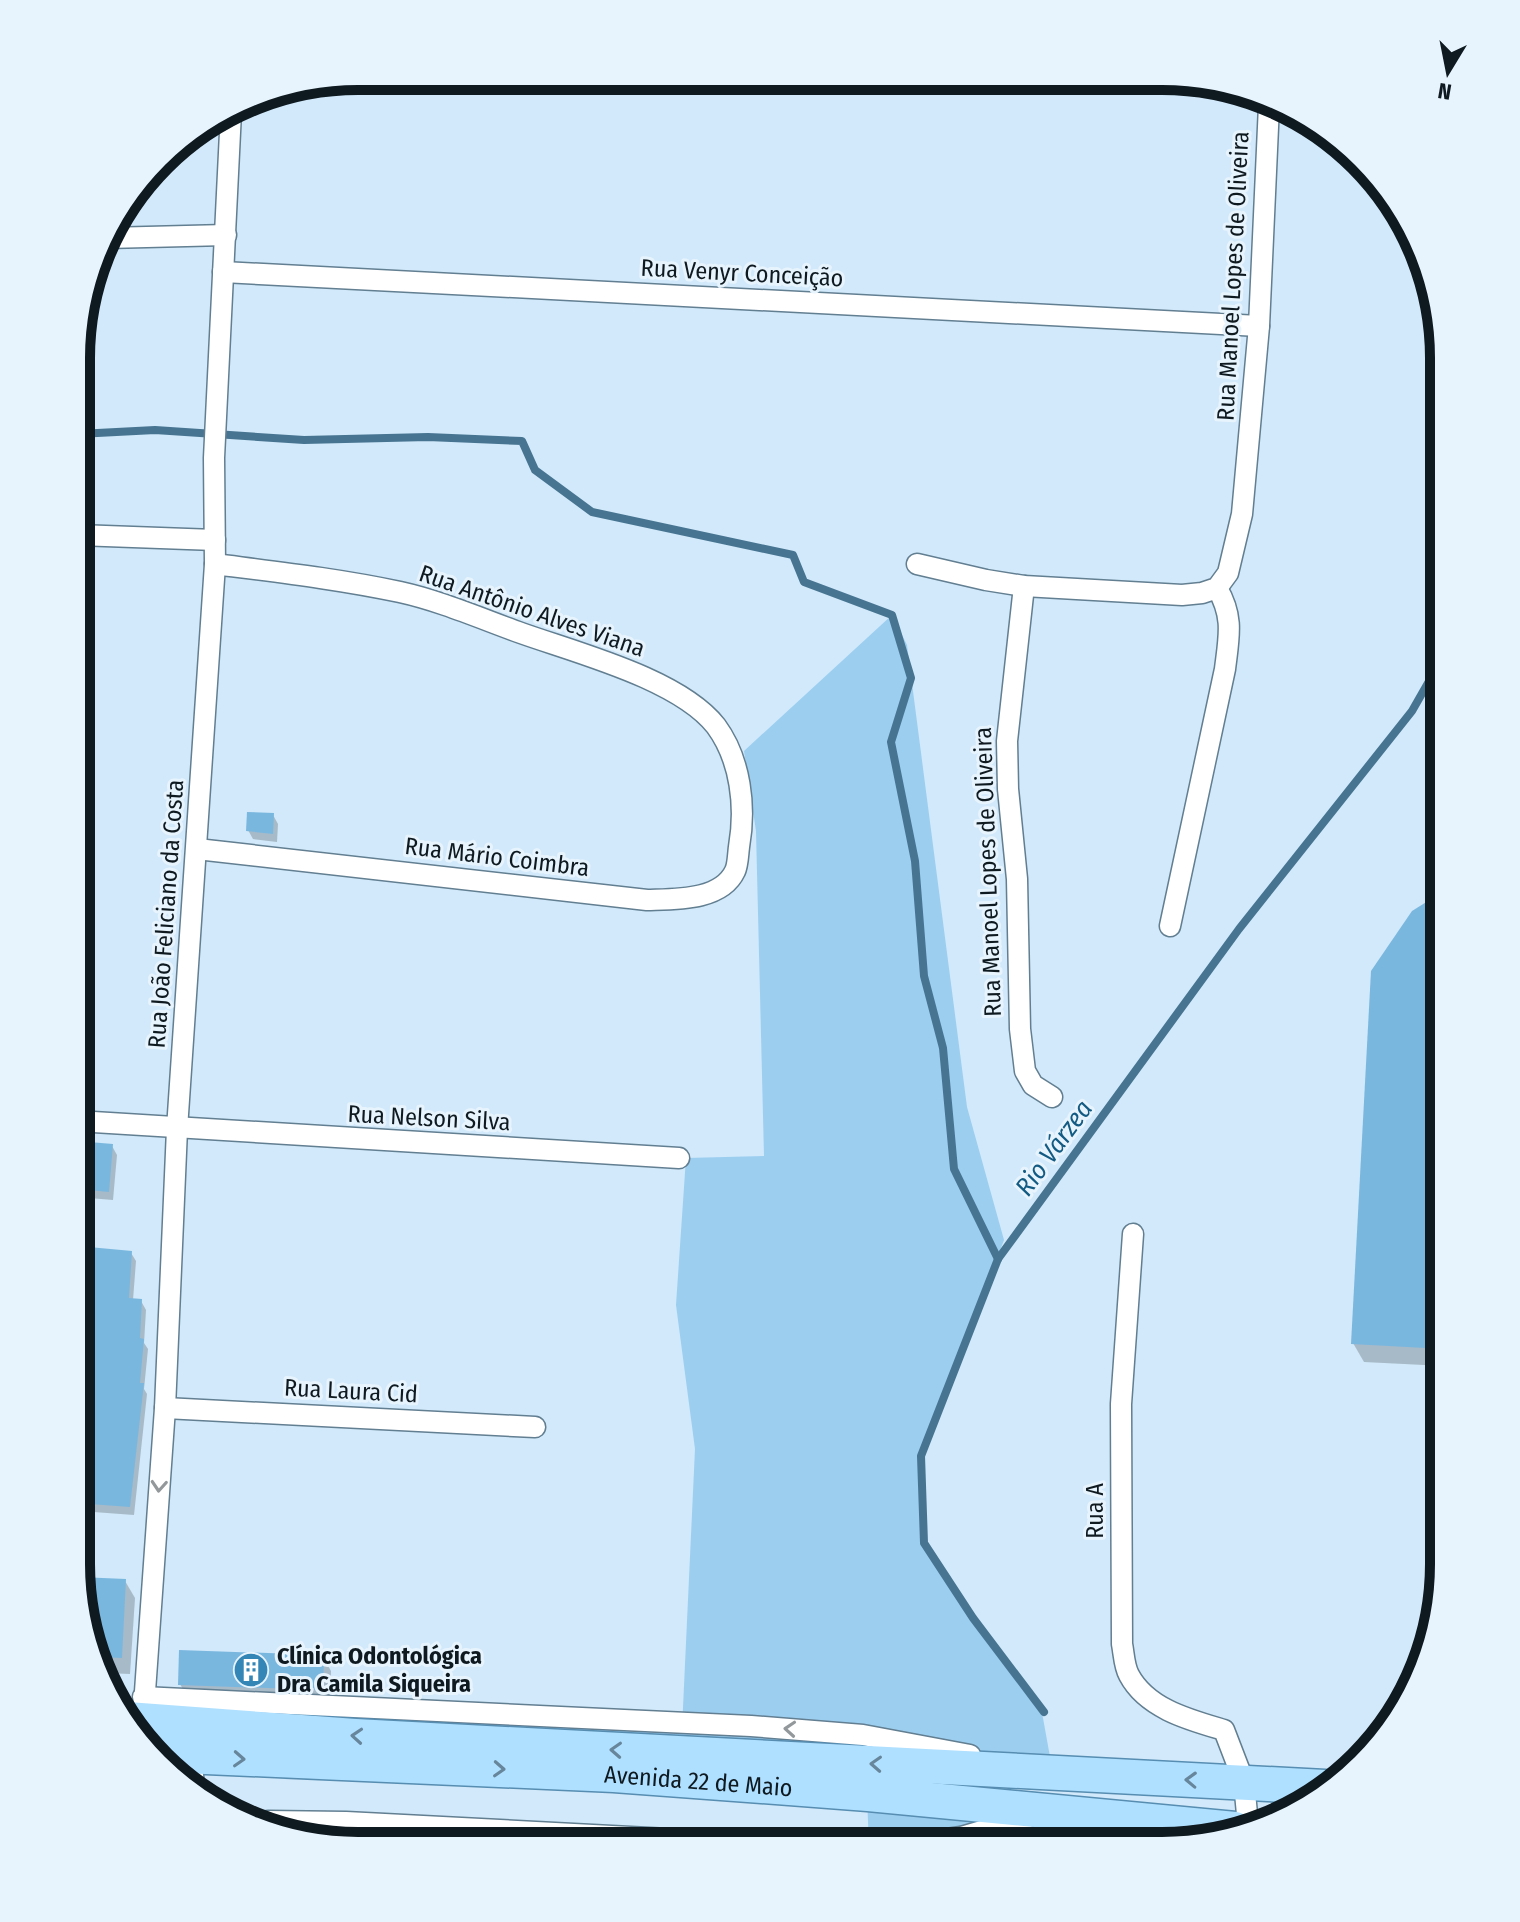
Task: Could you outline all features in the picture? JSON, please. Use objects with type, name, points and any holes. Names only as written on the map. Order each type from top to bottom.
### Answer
[{"type":"main road","name":"Avenida 22 de Maio","points":[[138,1712],[355,1736],[1312,1786]]},
{"type":"main road","name":"Avenida 22 de Maio","points":[[176,1756],[614,1775],[868,1794],[1214,1827]]},
{"type":"street","name":"Rua Manoel Lopes de Oliveira","points":[[1217,588],[1228,573],[1242,514],[1248,467],[1259,326],[1269,113]]},
{"type":"street","name":"Rua João Feliciano da Costa","points":[[138,1712],[165,1408],[177,1129],[215,564],[214,458],[231,123]]},
{"type":"street","points":[[119,238],[226,235]]},
{"type":"street","name":"Rua Venyr Conceição","points":[[223,272],[1259,326]]},
{"type":"street","points":[[90,535],[215,540]]},
{"type":"street","name":"Rua Antônio Alves Viana","points":[[215,564],[405,593],[650,680],[689,703],[714,724],[730,748],[740,785],[743,823]]},
{"type":"street","points":[[917,564],[1024,586],[1182,595],[1217,588],[1227,606],[1230,626],[1225,669],[1170,926]]},
{"type":"street","name":"Rua Manoel Lopes de Oliveira","points":[[1024,586],[1007,741],[1008,789],[1017,879],[1020,1029],[1025,1071],[1033,1085],[1052,1097]]},
{"type":"street","name":"Rua Mário Coimbra","points":[[197,849],[632,899],[682,899],[718,890],[735,872],[743,823]]},
{"type":"street","name":"Rua Nelson Silva","points":[[90,1122],[679,1158]]},
{"type":"street","name":"Rua A","points":[[1133,1234],[1121,1404],[1122,1644],[1128,1673],[1145,1696],[1189,1720],[1224,1730],[1244,1782]]},
{"type":"street","name":"Rua Laura Cid","points":[[165,1408],[535,1427]]},
{"type":"street","points":[[1244,1782],[1247,1818]]},
{"type":"street","points":[[982,1831],[1048,1812]]},
{"type":"street","points":[[284,1821],[518,1831]]},
{"type":"shaded area","points":[[892,615],[907,645],[967,1107],[1004,1240],[921,1456],[924,1543],[973,1618],[1041,1707],[1056,1790],[681,1771],[145,1702],[682,1729],[695,1449],[676,1305],[686,1158],[764,1156],[756,831],[744,751]]},
{"type":"shaded area","points":[[867,1797],[1026,1817],[958,1831],[868,1831]]},
{"type":"building","points":[[247,812],[274,813],[273,834],[246,831]]},
{"type":"building","points":[[1430,900],[1429,1348],[1351,1344],[1371,971],[1412,911]]},
{"type":"building","points":[[90,1142],[113,1144],[109,1192],[90,1190]]},
{"type":"building","points":[[90,1247],[132,1251],[129,1298],[142,1299],[140,1338],[144,1339],[140,1383],[144,1383],[130,1507],[90,1504]]},
{"type":"building","points":[[91,1578],[126,1579],[122,1658],[107,1657],[92,1599]]},
{"type":"building","name":"Clínica Odontológica Dra Camila Siqueira","points":[[179,1650],[324,1655],[323,1690],[178,1685]]},
{"type":"waterway","points":[[90,433],[155,430],[304,440],[428,437],[522,441],[535,470],[592,512],[793,555],[804,582],[892,615],[911,678],[891,742],[915,861],[924,976],[943,1048],[954,1169],[998,1259]]},
{"type":"waterway","name":"Rio Várzea","points":[[1044,1712],[973,1618],[924,1543],[921,1456],[998,1259],[1239,929],[1412,711],[1430,680]]},
{"type":"place","name":"Clínica Odontológica Dra Camila Siqueira","points":[[251,1670]]}]
